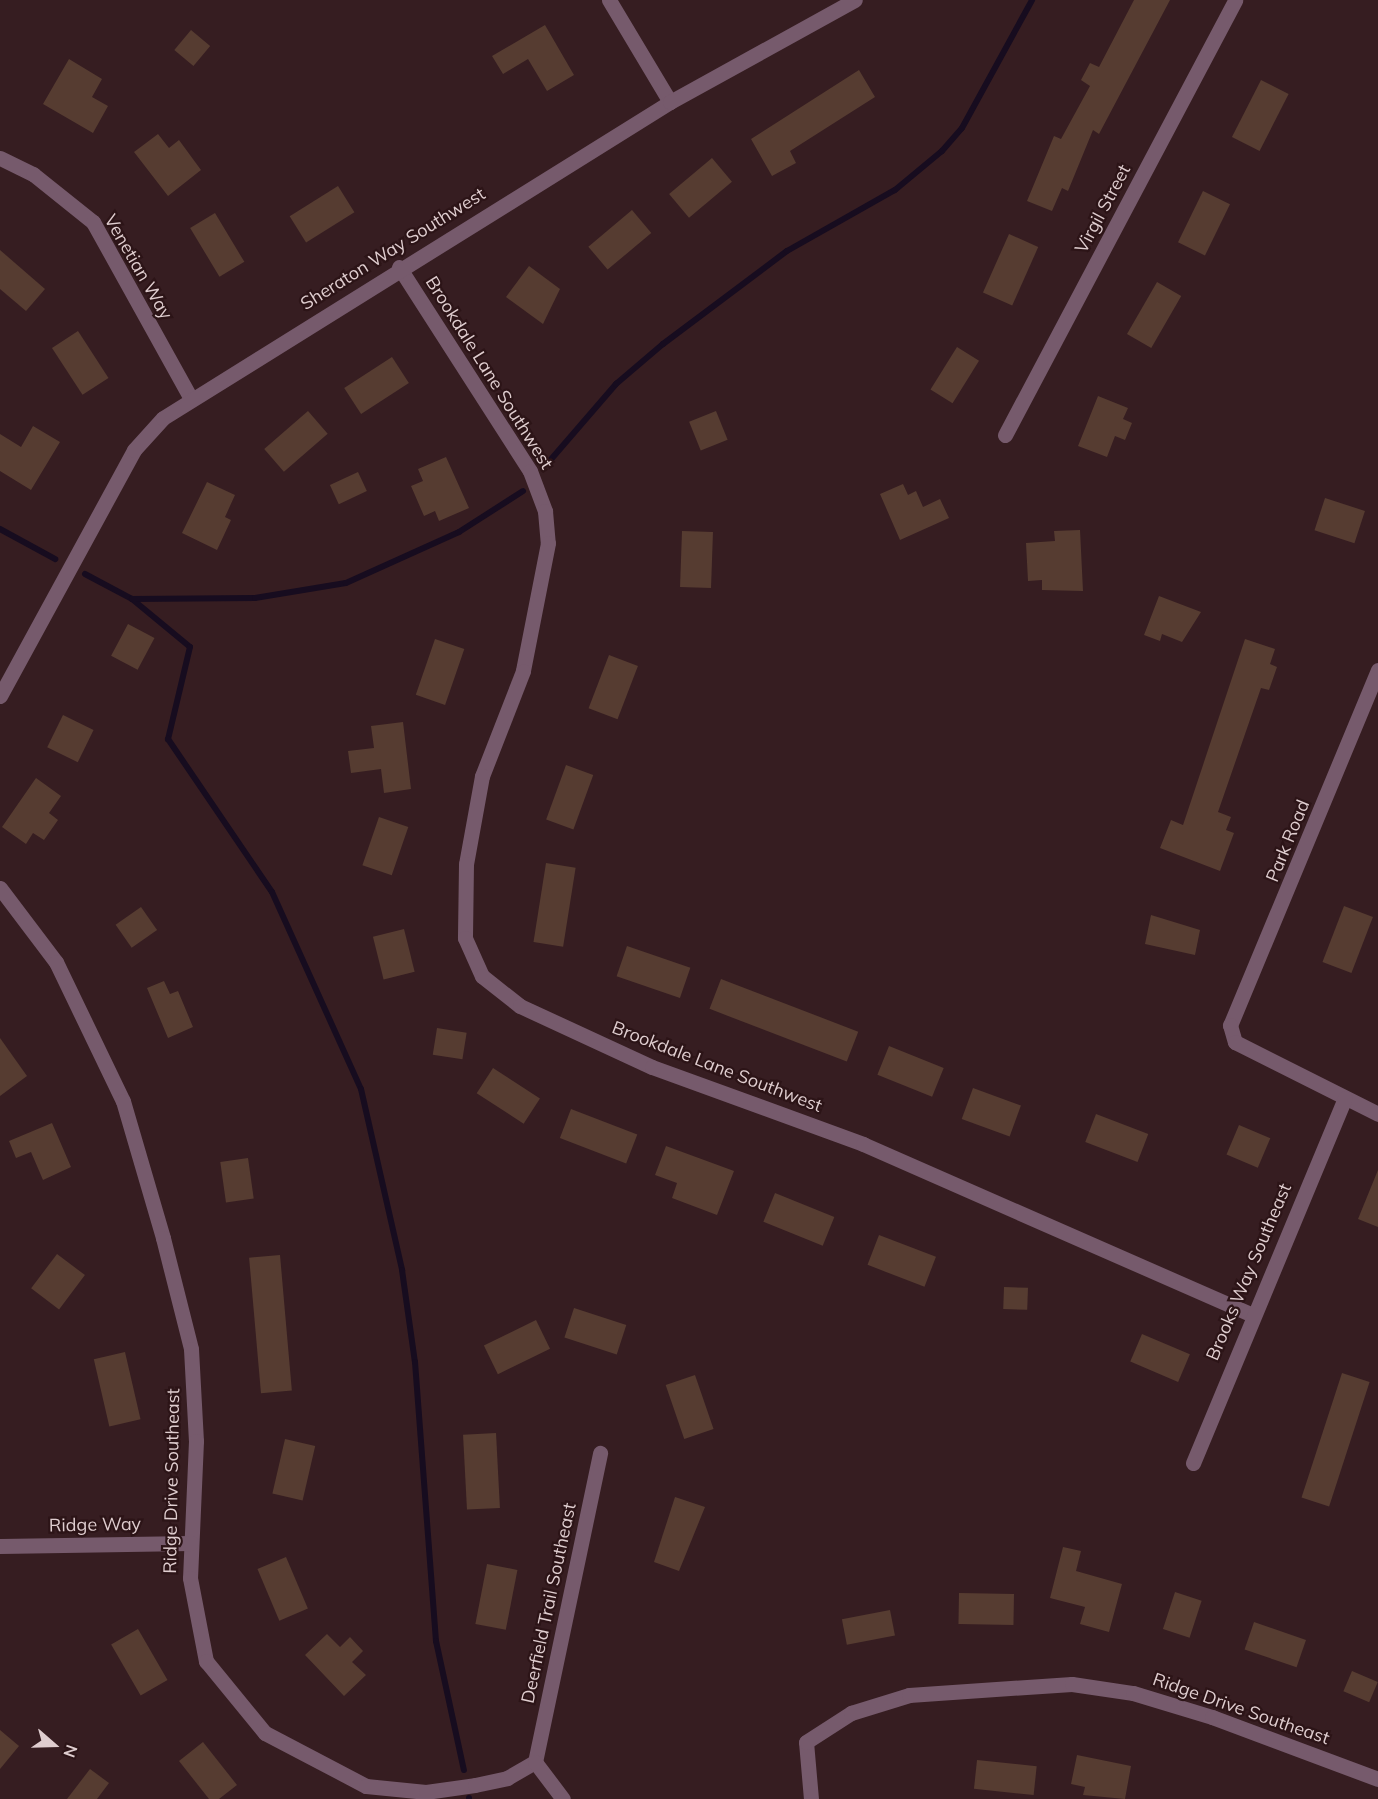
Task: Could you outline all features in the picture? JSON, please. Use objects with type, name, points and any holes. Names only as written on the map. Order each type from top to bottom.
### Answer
[{"type":"street","points":[[609,0],[670,102]]},
{"type":"street","name":"Sheraton Way Southwest","points":[[0,696],[134,450],[189,397],[670,102],[855,0]]},
{"type":"street","name":"Virgil Street","points":[[1005,435],[1235,0]]},
{"type":"street","name":"Venetian Way","points":[[0,158],[33,174],[93,222],[189,397]]},
{"type":"street","name":"Brookdale Lane Southwest","points":[[399,267],[530,471],[546,517],[548,543],[523,671],[482,776],[466,864],[465,938],[482,976],[520,1006],[652,1067],[863,1144],[1251,1314]]},
{"type":"street","name":"Park Road","points":[[1345,1098],[1235,1042],[1230,1025],[1378,670]]},
{"type":"street","name":"Ridge Drive Southeast","points":[[0,888],[56,962],[123,1101],[191,1349],[196,1441],[190,1578],[206,1661],[265,1733],[345,1777],[399,1791],[475,1785],[507,1778],[536,1762]]},
{"type":"street","points":[[1345,1098],[1378,1114]]},
{"type":"street","name":"Brooks Way Southeast","points":[[1193,1463],[1251,1314],[1345,1098]]},
{"type":"street","name":"Deerfield Trail Southeast","points":[[536,1762],[600,1453]]},
{"type":"street","name":"Ridge Way","points":[[0,1546],[191,1543]]},
{"type":"street","name":"Ridge Drive Southeast","points":[[811,1799],[804,1760],[811,1737],[851,1713],[909,1695],[1072,1684],[1133,1693],[1212,1717],[1378,1779]]},
{"type":"street","points":[[536,1762],[563,1799]]},
{"type":"building","points":[[1134,0],[1170,0],[1099,134],[1093,130],[1068,191],[1062,188],[1052,211],[1027,201],[1054,136],[1061,139],[1090,86],[1081,80],[1090,63],[1099,67]]},
{"type":"building","points":[[545,25],[574,75],[547,91],[528,59],[503,74],[492,56]]},
{"type":"building","points":[[191,30],[210,46],[193,66],[174,50]]},
{"type":"building","points":[[69,59],[102,79],[92,97],[108,106],[93,133],[43,104]]},
{"type":"building","points":[[859,70],[875,97],[790,151],[796,163],[772,176],[751,139]]},
{"type":"building","points":[[1261,80],[1289,94],[1260,151],[1232,137]]},
{"type":"building","points":[[158,134],[169,148],[179,140],[201,170],[168,196],[134,152]]},
{"type":"building","points":[[712,158],[732,182],[689,218],[669,194]]},
{"type":"building","points":[[338,186],[354,212],[306,242],[290,216]]},
{"type":"building","points":[[1203,191],[1230,204],[1205,255],[1178,242]]},
{"type":"building","points":[[632,210],[651,233],[608,270],[588,247]]},
{"type":"building","points":[[215,213],[244,262],[219,277],[190,228]]},
{"type":"building","points":[[1009,234],[1038,247],[1012,305],[983,292]]},
{"type":"building","points":[[0,250],[45,289],[26,311],[0,289]]},
{"type":"building","points":[[529,266],[560,289],[543,324],[506,297]]},
{"type":"building","points":[[1157,282],[1181,296],[1151,348],[1127,334]]},
{"type":"building","points":[[78,331],[108,378],[83,395],[52,348]]},
{"type":"building","points":[[957,347],[979,361],[953,403],[931,389]]},
{"type":"building","points":[[392,357],[409,383],[361,414],[344,388]]},
{"type":"building","points":[[1098,396],[1128,408],[1123,419],[1132,423],[1125,440],[1115,436],[1107,457],[1078,446]]},
{"type":"building","points":[[308,411],[328,434],[284,472],[264,449]]},
{"type":"building","points":[[716,411],[728,440],[701,451],[689,422]]},
{"type":"building","points":[[33,426],[60,442],[31,490],[0,471],[0,434],[21,447]]},
{"type":"building","points":[[446,457],[469,508],[439,521],[435,511],[424,516],[411,486],[423,481],[418,469]]},
{"type":"building","points":[[358,472],[367,491],[339,504],[330,485]]},
{"type":"building","points":[[207,482],[235,495],[225,517],[231,520],[217,550],[182,533]]},
{"type":"building","points":[[903,484],[908,495],[916,491],[923,507],[940,499],[949,518],[900,540],[880,494]]},
{"type":"building","points":[[1325,498],[1365,511],[1354,543],[1314,530]]},
{"type":"building","points":[[1080,530],[1083,591],[1042,590],[1042,580],[1028,581],[1026,543],[1055,541],[1054,531]]},
{"type":"building","points":[[682,531],[713,532],[711,588],[680,587]]},
{"type":"building","points":[[1159,596],[1201,612],[1182,642],[1162,634],[1160,641],[1144,635]]},
{"type":"building","points":[[128,624],[154,638],[138,670],[111,656]]},
{"type":"building","points":[[435,639],[464,649],[445,705],[416,695]]},
{"type":"building","points":[[1245,639],[1275,649],[1270,664],[1277,667],[1269,690],[1261,688],[1218,812],[1231,817],[1226,830],[1234,833],[1220,871],[1160,848],[1171,820],[1183,825]]},
{"type":"building","points":[[609,655],[638,666],[618,719],[589,708]]},
{"type":"building","points":[[63,715],[94,730],[78,762],[47,747]]},
{"type":"building","points":[[403,722],[411,789],[384,793],[381,769],[351,773],[348,751],[374,748],[371,726]]},
{"type":"building","points":[[566,765],[593,775],[573,829],[546,820]]},
{"type":"building","points":[[36,778],[61,796],[49,813],[58,820],[44,840],[33,833],[26,844],[2,827]]},
{"type":"building","points":[[379,817],[408,827],[392,875],[362,865]]},
{"type":"building","points":[[546,863],[576,868],[563,947],[533,942]]},
{"type":"building","points":[[1344,906],[1373,917],[1351,973],[1322,962]]},
{"type":"building","points":[[141,907],[157,930],[132,948],[116,925]]},
{"type":"building","points":[[1151,915],[1200,930],[1195,955],[1145,944]]},
{"type":"building","points":[[404,929],[415,972],[384,979],[373,937]]},
{"type":"building","points":[[627,946],[690,968],[680,998],[617,976]]},
{"type":"building","points":[[721,979],[858,1032],[847,1062],[710,1009]]},
{"type":"building","points":[[164,981],[170,994],[178,991],[193,1027],[168,1038],[147,988]]},
{"type":"building","points":[[437,1028],[467,1033],[462,1059],[433,1055]]},
{"type":"building","points":[[0,1038],[27,1076],[0,1096]]},
{"type":"building","points":[[889,1046],[944,1068],[932,1097],[877,1075]]},
{"type":"building","points":[[493,1068],[540,1098],[524,1124],[477,1093]]},
{"type":"building","points":[[973,1088],[1021,1105],[1010,1136],[962,1119]]},
{"type":"building","points":[[571,1109],[637,1134],[626,1163],[560,1138]]},
{"type":"building","points":[[1096,1114],[1148,1134],[1138,1162],[1085,1142]]},
{"type":"building","points":[[52,1123],[71,1167],[43,1180],[31,1152],[16,1158],[9,1141]]},
{"type":"building","points":[[1239,1125],[1270,1138],[1258,1168],[1226,1154]]},
{"type":"building","points":[[666,1146],[734,1171],[717,1215],[672,1198],[677,1183],[655,1175]]},
{"type":"building","points":[[248,1158],[254,1199],[226,1202],[220,1162]]},
{"type":"building","points":[[1378,1170],[1378,1227],[1358,1219]]},
{"type":"building","points":[[775,1193],[834,1217],[823,1246],[763,1222]]},
{"type":"building","points":[[879,1235],[936,1257],[924,1287],[868,1265]]},
{"type":"building","points":[[57,1254],[85,1275],[59,1309],[31,1288]]},
{"type":"building","points":[[280,1255],[292,1390],[261,1393],[249,1258]]},
{"type":"building","points":[[1004,1287],[1028,1288],[1027,1310],[1003,1309]]},
{"type":"building","points":[[574,1308],[626,1325],[617,1354],[564,1337]]},
{"type":"building","points":[[536,1320],[550,1349],[498,1374],[484,1345]]},
{"type":"building","points":[[1142,1334],[1190,1354],[1178,1382],[1130,1362]]},
{"type":"building","points":[[125,1352],[141,1419],[109,1426],[94,1359]]},
{"type":"building","points":[[1342,1373],[1370,1382],[1329,1507],[1302,1498]]},
{"type":"building","points":[[695,1375],[714,1429],[684,1439],[666,1385]]},
{"type":"building","points":[[496,1433],[500,1508],[467,1510],[463,1435]]},
{"type":"building","points":[[285,1439],[315,1446],[303,1501],[272,1494]]},
{"type":"building","points":[[675,1497],[705,1507],[679,1571],[654,1562]]},
{"type":"building","points":[[1063,1547],[1081,1551],[1076,1571],[1122,1584],[1109,1632],[1080,1624],[1085,1607],[1050,1598]]},
{"type":"building","points":[[286,1557],[308,1609],[279,1621],[257,1569]]},
{"type":"building","points":[[487,1564],[517,1570],[506,1630],[475,1624]]},
{"type":"building","points":[[1175,1592],[1202,1601],[1190,1638],[1163,1629]]},
{"type":"building","points":[[959,1593],[1014,1594],[1013,1625],[958,1624]]},
{"type":"building","points":[[890,1610],[895,1636],[847,1645],[842,1619]]},
{"type":"building","points":[[1254,1622],[1306,1640],[1297,1667],[1245,1649]]},
{"type":"building","points":[[138,1629],[168,1680],[141,1696],[111,1644]]},
{"type":"building","points":[[327,1634],[340,1647],[350,1637],[363,1651],[352,1662],[366,1675],[344,1696],[305,1655]]},
{"type":"building","points":[[1352,1671],[1378,1682],[1369,1702],[1343,1691]]},
{"type":"building","points":[[0,1730],[19,1746],[0,1769]]},
{"type":"building","points":[[203,1742],[237,1785],[219,1799],[209,1799],[179,1761]]},
{"type":"building","points":[[1077,1755],[1131,1766],[1125,1799],[1083,1795],[1085,1787],[1071,1784]]},
{"type":"building","points":[[977,1760],[1037,1766],[1034,1795],[974,1789]]},
{"type":"building","points":[[90,1769],[109,1783],[97,1799],[67,1799]]},
{"type":"waterway","points":[[547,464],[616,384],[663,344],[787,251],[895,190],[942,151],[962,128],[1032,0]]},
{"type":"waterway","points":[[132,599],[255,598],[346,583],[459,532],[523,491]]},
{"type":"waterway","points":[[0,529],[55,559]]},
{"type":"waterway","points":[[85,574],[132,599],[190,647],[168,739],[272,892],[361,1089],[402,1270],[415,1362],[436,1641],[464,1770]]}]
